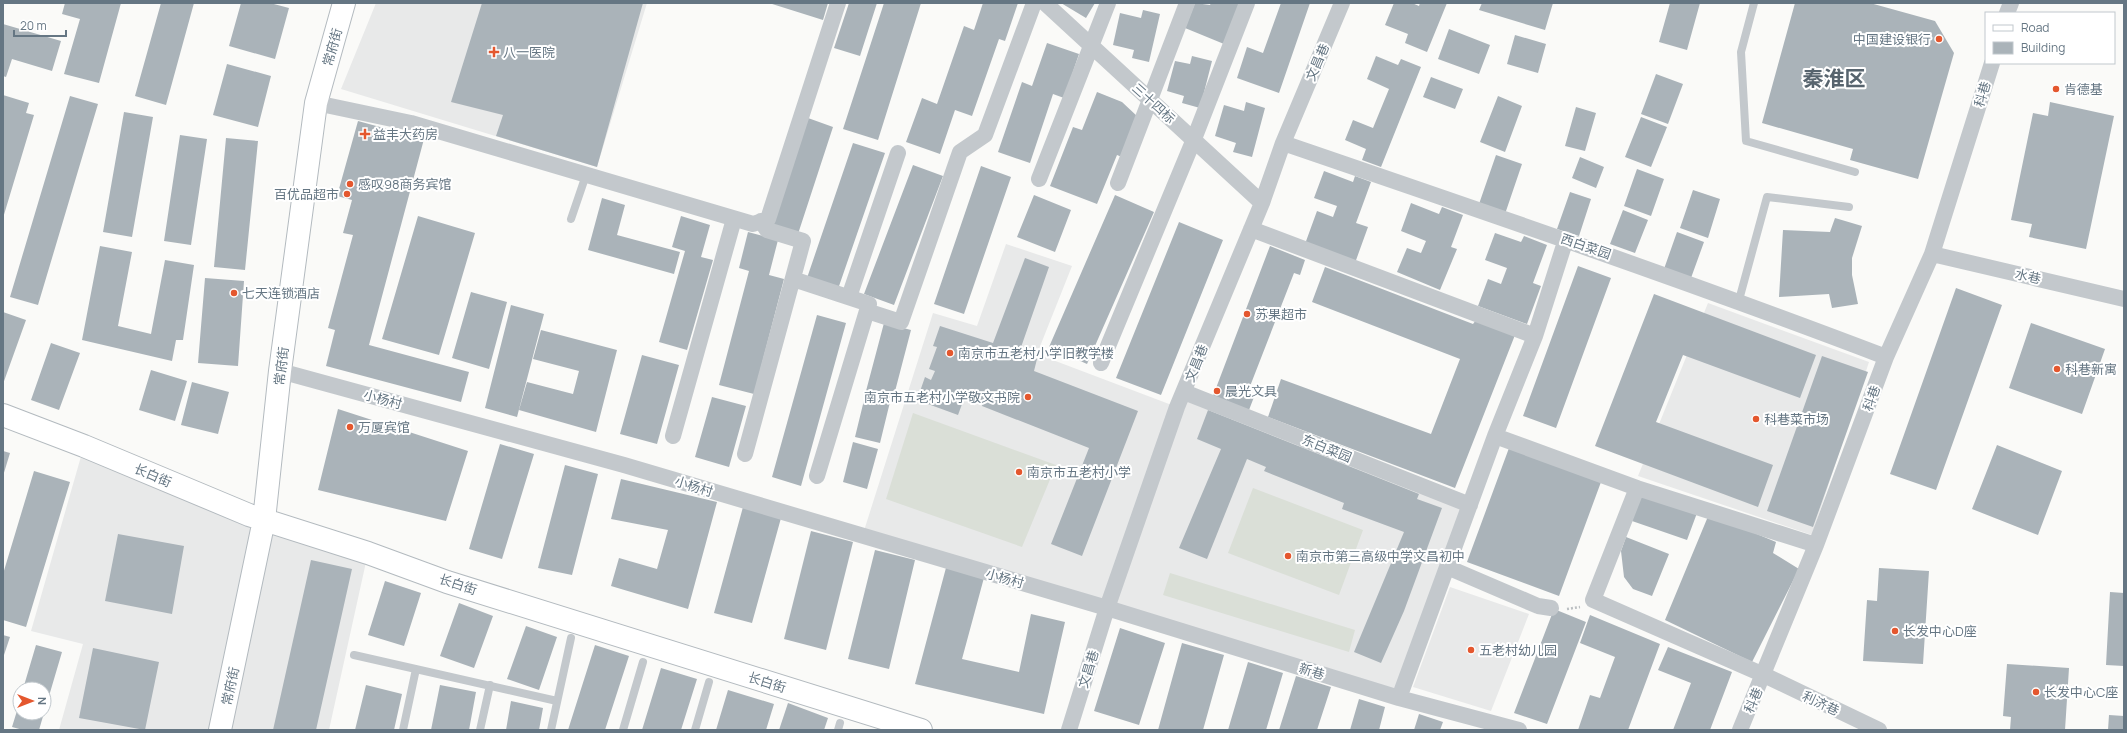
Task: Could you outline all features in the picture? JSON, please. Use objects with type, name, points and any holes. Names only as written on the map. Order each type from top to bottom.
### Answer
[{"type":"street","name":"常府街","points":[[220,730],[264,520],[280,371],[316,103],[344,3]]},
{"type":"street","points":[[316,103],[411,123],[753,224],[768,219],[838,3]]},
{"type":"street","points":[[867,311],[901,322],[960,152],[985,135],[1034,3]]},
{"type":"street","name":"三十四标","points":[[1045,3],[1262,203]]},
{"type":"street","points":[[1039,178],[1108,3]]},
{"type":"street","points":[[1118,183],[1151,100],[1186,3]]},
{"type":"street","points":[[1101,362],[1194,139],[1247,3]]},
{"type":"street","name":"文昌巷","points":[[1069,730],[1107,608],[1184,392],[1262,203],[1283,144],[1342,3]]},
{"type":"street","name":"科巷","points":[[1740,730],[1764,675],[1816,545],[1886,357],[1932,254],[1992,64]]},
{"type":"street","name":"西白菜园","points":[[1283,144],[1566,239],[1739,300],[1886,357]]},
{"type":"street","points":[[849,297],[898,154]]},
{"type":"street","points":[[674,436],[734,219]]},
{"type":"street","points":[[745,454],[803,241],[768,230],[761,221]]},
{"type":"street","points":[[1251,229],[1534,336]]},
{"type":"street","points":[[1399,698],[1495,436],[1534,336],[1566,239]]},
{"type":"street","name":"水巷","points":[[1932,254],[2124,299]]},
{"type":"street","points":[[793,279],[869,304],[817,476]]},
{"type":"street","name":"小杨村","points":[[280,371],[624,465],[1107,608]]},
{"type":"street","name":"东白菜园","points":[[1184,392],[1470,505]]},
{"type":"street","name":"长白街","points":[[3,415],[84,446],[249,515],[368,553],[448,582],[921,730]]},
{"type":"street","points":[[1495,436],[1637,488],[1816,545]]},
{"type":"street","points":[[1593,600],[1637,488]]},
{"type":"street","points":[[1447,567],[1538,606],[1551,608]]},
{"type":"street","name":"利济巷","points":[[1593,600],[1764,675],[1879,730]]},
{"type":"street","name":"新巷","points":[[1107,608],[1399,698],[1515,730]]},
{"type":"lane","points":[[1754,3],[1741,52],[1746,141],[1855,172]]},
{"type":"lane","points":[[571,219],[586,175]]},
{"type":"lane","points":[[1739,300],[1767,197],[1849,206]]},
{"type":"lane","points":[[550,730],[571,638]]},
{"type":"lane","points":[[354,655],[557,700]]},
{"type":"lane","points":[[623,730],[644,662]]},
{"type":"lane","points":[[403,730],[416,669]]},
{"type":"lane","points":[[695,730],[710,682]]},
{"type":"lane","points":[[480,730],[490,685]]},
{"type":"path","points":[[1551,608],[1567,609],[1580,607],[1593,600]]},
{"type":"shaded area","name":"八一医院","points":[[376,3],[647,3],[597,167],[341,89]]},
{"type":"shaded area","points":[[1006,244],[1072,266],[1037,354],[1177,407],[1184,392],[1470,505],[1399,698],[862,537],[933,313],[977,326]]},
{"type":"shaded area","name":"科巷菜市场","points":[[1708,303],[1869,362],[1812,535],[1638,476]]},
{"type":"shaded area","points":[[913,413],[1056,465],[1022,547],[886,499]]},
{"type":"shaded area","points":[[84,446],[368,553],[329,730],[59,730],[83,644],[31,631]]},
{"type":"shaded area","points":[[1253,488],[1363,530],[1339,595],[1228,553]]},
{"type":"shaded area","points":[[1170,573],[1355,630],[1349,652],[1163,595]]},
{"type":"shaded area","name":"五老村幼儿园","points":[[1450,587],[1529,614],[1491,711],[1413,687]]},
{"type":"building","points":[[65,3],[121,3],[99,83],[64,74],[80,19],[62,14]]},
{"type":"building","points":[[161,3],[194,3],[166,105],[135,96]]},
{"type":"building","points":[[241,3],[270,3],[289,8],[275,59],[229,46]]},
{"type":"building","name":"八一医院","points":[[482,3],[643,3],[597,167],[496,136],[503,115],[451,102]]},
{"type":"building","points":[[769,3],[828,3],[823,20]]},
{"type":"building","points":[[849,3],[877,3],[860,56],[834,48]]},
{"type":"building","points":[[884,3],[921,3],[878,140],[843,129]]},
{"type":"building","points":[[983,3],[1018,3],[1005,41],[999,39],[972,116],[955,110],[940,154],[906,142],[922,98],[937,104],[964,26],[974,30]]},
{"type":"building","points":[[1061,3],[1095,3],[1086,18]]},
{"type":"building","points":[[1195,3],[1210,5],[1211,3],[1240,3],[1224,44],[1185,28]]},
{"type":"building","points":[[1281,3],[1310,3],[1279,93],[1237,78],[1247,47],[1263,53]]},
{"type":"building","points":[[1394,3],[1412,3],[1419,6],[1420,3],[1447,3],[1427,52],[1405,43],[1408,34],[1385,25]]},
{"type":"building","points":[[1482,3],[1553,3],[1545,30],[1479,10]]},
{"type":"building","points":[[1670,3],[1700,3],[1687,50],[1659,42]]},
{"type":"building","points":[[1795,3],[1870,3],[1935,21],[1954,53],[1918,179],[1850,160],[1853,149],[1762,123]]},
{"type":"building","points":[[1143,10],[1160,14],[1149,62],[1132,58],[1134,50],[1113,45],[1120,13],[1141,18]]},
{"type":"building","points":[[3,24],[61,41],[52,71],[12,59],[6,77],[3,76]]},
{"type":"building","points":[[1449,29],[1490,45],[1479,74],[1438,59]]},
{"type":"building","points":[[1515,35],[1546,44],[1538,73],[1507,64]]},
{"type":"building","points":[[1047,43],[1079,54],[1064,98],[1053,94],[1030,163],[998,152],[1022,82],[1032,86]]},
{"type":"building","points":[[1192,56],[1212,61],[1200,108],[1182,103],[1184,96],[1167,91],[1175,61],[1190,64]]},
{"type":"building","points":[[1376,56],[1398,65],[1401,59],[1421,67],[1381,167],[1362,160],[1366,149],[1345,140],[1353,120],[1373,128],[1389,89],[1367,79]]},
{"type":"building","points":[[227,64],[271,76],[258,127],[213,115]]},
{"type":"building","points":[[1656,74],[1683,84],[1668,124],[1641,114]]},
{"type":"building","points":[[1431,77],[1463,89],[1455,109],[1423,97]]},
{"type":"building","points":[[1097,92],[1122,102],[1138,117],[1122,157],[1117,155],[1097,204],[1050,186],[1073,127],[1082,130]]},
{"type":"building","points":[[3,95],[29,103],[26,113],[34,115],[3,218]]},
{"type":"building","points":[[70,96],[98,104],[38,305],[10,297]]},
{"type":"building","points":[[1498,96],[1522,106],[1505,152],[1480,142]]},
{"type":"building","points":[[1246,102],[1265,108],[1252,157],[1233,152],[1236,143],[1215,136],[1224,105],[1244,111]]},
{"type":"building","points":[[2050,102],[2114,116],[2086,249],[2029,237],[2032,224],[2011,220],[2033,113],[2048,116]]},
{"type":"building","points":[[1576,107],[1596,113],[1585,151],[1565,146]]},
{"type":"building","points":[[124,112],[153,117],[132,237],[103,232]]},
{"type":"building","points":[[1641,117],[1667,127],[1651,167],[1625,157]]},
{"type":"building","points":[[808,118],[833,127],[797,237],[772,228]]},
{"type":"building","points":[[358,121],[424,139],[369,345],[469,372],[461,402],[326,366],[335,330],[328,328],[353,235],[343,233],[352,200],[337,196]]},
{"type":"building","points":[[180,135],[207,139],[191,245],[164,241]]},
{"type":"building","points":[[226,138],[258,141],[245,270],[214,267]]},
{"type":"building","points":[[853,143],[885,153],[838,289],[807,278]]},
{"type":"building","points":[[1496,155],[1522,164],[1505,214],[1479,204]]},
{"type":"building","points":[[1580,157],[1604,167],[1596,188],[1572,178]]},
{"type":"building","points":[[913,165],[943,176],[894,305],[864,294]]},
{"type":"building","points":[[981,166],[1011,177],[964,314],[934,304]]},
{"type":"building","points":[[1637,169],[1664,179],[1651,216],[1624,206]]},
{"type":"building","points":[[1324,171],[1353,182],[1355,176],[1371,182],[1356,223],[1368,227],[1355,263],[1305,244],[1317,211],[1333,217],[1337,206],[1314,198]]},
{"type":"building","points":[[1693,190],[1720,199],[1708,238],[1680,228]]},
{"type":"building","points":[[1570,192],[1591,199],[1579,236],[1557,229]]},
{"type":"building","points":[[1034,195],[1071,210],[1055,252],[1017,237]]},
{"type":"building","points":[[1115,195],[1154,212],[1087,364],[1049,347]]},
{"type":"building","points":[[602,198],[625,205],[617,235],[680,252],[674,274],[588,250]]},
{"type":"building","points":[[1411,203],[1439,214],[1442,207],[1463,215],[1451,247],[1457,249],[1440,290],[1397,272],[1407,248],[1421,253],[1426,241],[1401,231]]},
{"type":"building","points":[[1623,210],[1648,220],[1635,253],[1610,244]]},
{"type":"building","points":[[418,216],[475,233],[439,355],[382,339]]},
{"type":"building","points":[[681,216],[710,225],[701,257],[713,260],[687,350],[659,342],[685,251],[672,247]]},
{"type":"building","points":[[1835,218],[1862,226],[1852,258],[1852,275],[1858,304],[1832,308],[1829,294],[1779,297],[1783,230],[1830,232]]},
{"type":"building","points":[[1179,222],[1223,240],[1161,395],[1116,378]]},
{"type":"building","points":[[748,232],[778,240],[769,275],[784,279],[754,394],[719,385],[749,271],[739,268]]},
{"type":"building","points":[[1677,232],[1704,242],[1691,278],[1664,269]]},
{"type":"building","points":[[1495,233],[1521,242],[1524,236],[1547,245],[1533,283],[1541,286],[1527,324],[1478,306],[1488,279],[1501,284],[1507,268],[1485,260]]},
{"type":"building","points":[[100,246],[132,252],[118,326],[151,334],[165,260],[194,265],[183,340],[176,340],[172,361],[82,340]]},
{"type":"building","points":[[1270,246],[1305,260],[1300,275],[1294,273],[1247,394],[1254,397],[1249,410],[1213,396]]},
{"type":"building","points":[[1025,258],[1049,267],[1019,353],[1037,359],[1034,371],[1138,411],[1082,556],[1051,544],[1089,448],[982,406],[983,402],[965,396],[958,415],[917,400],[925,377],[931,380],[935,371],[929,369],[937,347],[933,346],[940,326],[993,343]]},
{"type":"building","points":[[1578,266],[1611,278],[1556,428],[1523,416]]},
{"type":"building","points":[[1325,267],[1473,324],[1476,320],[1515,335],[1455,488],[1268,417],[1281,379],[1431,434],[1460,359],[1312,302]]},
{"type":"building","points":[[205,278],[244,281],[238,366],[198,363]]},
{"type":"building","points":[[1956,288],[2002,305],[1936,490],[1890,474]]},
{"type":"building","points":[[471,292],[507,302],[489,369],[452,358]]},
{"type":"building","points":[[1654,294],[1816,355],[1800,398],[1683,355],[1656,422],[1773,465],[1758,507],[1595,446]]},
{"type":"building","points":[[511,305],[544,314],[517,417],[485,408]]},
{"type":"building","points":[[3,312],[26,320],[3,384]]},
{"type":"building","points":[[817,315],[846,323],[801,486],[772,477]]},
{"type":"building","points":[[884,323],[911,330],[893,399],[866,391]]},
{"type":"building","name":"科巷新寓","points":[[2031,323],[2105,349],[2082,414],[2009,388]]},
{"type":"building","points":[[541,330],[617,350],[596,432],[519,410],[527,382],[573,394],[579,371],[533,359]]},
{"type":"building","points":[[51,343],[80,353],[59,410],[31,400]]},
{"type":"building","points":[[642,355],[679,365],[657,444],[620,434]]},
{"type":"building","points":[[1822,356],[1868,372],[1813,527],[1767,511]]},
{"type":"building","points":[[151,370],[187,381],[175,421],[139,410]]},
{"type":"building","points":[[192,382],[229,392],[218,434],[181,425]]},
{"type":"building","points":[[865,396],[890,402],[880,443],[855,437]]},
{"type":"building","points":[[712,397],[746,406],[729,467],[695,457]]},
{"type":"building","points":[[338,409],[468,451],[446,521],[318,490]]},
{"type":"building","points":[[1208,410],[1419,494],[1417,499],[1442,508],[1404,611],[1381,663],[1354,652],[1404,532],[1342,509],[1344,503],[1264,471],[1266,467],[1247,459],[1207,559],[1179,548],[1221,449],[1197,439]]},
{"type":"building","points":[[853,442],[878,449],[867,489],[843,482]]},
{"type":"building","points":[[500,444],[534,454],[502,559],[469,549]]},
{"type":"building","points":[[1997,445],[2062,471],[2038,535],[1972,509]]},
{"type":"building","points":[[1509,448],[1601,482],[1559,596],[1467,562]]},
{"type":"building","points":[[3,451],[10,453],[3,476]]},
{"type":"building","points":[[565,465],[598,474],[572,575],[538,568]]},
{"type":"building","points":[[34,471],[70,482],[26,627],[3,620],[3,574]]},
{"type":"building","points":[[621,479],[717,502],[688,609],[611,586],[619,558],[657,569],[668,530],[611,519]]},
{"type":"building","points":[[1642,493],[1697,513],[1687,540],[1632,521]]},
{"type":"building","points":[[743,507],[781,518],[752,623],[714,613]]},
{"type":"building","points":[[1709,514],[1776,542],[1773,553],[1799,569],[1752,662],[1665,620]]},
{"type":"building","points":[[811,531],[853,542],[826,650],[784,639]]},
{"type":"building","points":[[118,534],[184,546],[172,614],[105,601]]},
{"type":"building","points":[[1626,537],[1669,554],[1652,596],[1633,589],[1624,577],[1621,551]]},
{"type":"building","points":[[875,550],[915,560],[889,669],[848,659]]},
{"type":"building","points":[[311,560],[352,569],[316,730],[273,730]]},
{"type":"building","points":[[947,564],[985,574],[962,659],[1019,672],[1031,614],[1065,622],[1044,714],[915,684]]},
{"type":"building","name":"长发中心D座","points":[[1879,568],[1929,571],[1923,664],[1863,661],[1867,600],[1877,601]]},
{"type":"building","points":[[385,581],[421,593],[404,646],[368,635]]},
{"type":"building","points":[[2110,592],[2124,593],[2124,666],[2106,665]]},
{"type":"building","points":[[459,603],[493,616],[474,668],[440,656]]},
{"type":"building","points":[[1554,609],[1586,622],[1547,724],[1514,713]]},
{"type":"building","points":[[1590,615],[1660,644],[1628,730],[1578,730],[1590,695],[1600,698],[1615,657],[1580,643]]},
{"type":"building","points":[[526,626],[557,637],[539,690],[507,679]]},
{"type":"building","points":[[1120,628],[1165,643],[1139,725],[1094,711]]},
{"type":"building","points":[[3,635],[10,637],[3,658]]},
{"type":"building","points":[[1182,643],[1224,655],[1203,730],[1158,730]]},
{"type":"building","points":[[36,645],[62,652],[52,686],[52,681],[25,681]]},
{"type":"building","points":[[595,645],[629,656],[605,730],[568,730]]},
{"type":"building","points":[[1668,647],[1732,672],[1710,730],[1673,730],[1691,683],[1658,670]]},
{"type":"building","points":[[93,648],[159,662],[145,730],[79,718]]},
{"type":"building","points":[[1248,662],[1283,673],[1266,730],[1228,730]]},
{"type":"building","name":"长发中心C座","points":[[2007,664],[2069,668],[2065,730],[2010,730],[2011,717],[2003,716]]},
{"type":"building","points":[[661,668],[697,679],[681,730],[642,730]]},
{"type":"building","points":[[1296,676],[1331,687],[1317,730],[1279,730]]},
{"type":"building","points":[[366,685],[402,694],[394,730],[355,730]]},
{"type":"building","points":[[440,685],[476,692],[469,730],[431,730]]},
{"type":"building","points":[[728,690],[774,704],[766,730],[716,730]]},
{"type":"building","points":[[1359,699],[1385,707],[1379,730],[1350,730]]},
{"type":"building","points":[[511,701],[543,708],[539,730],[506,730]]},
{"type":"building","points":[[788,703],[828,718],[824,730],[779,730]]},
{"type":"building","points":[[1419,714],[1443,722],[1440,730],[1414,730]]},
{"type":"building","points":[[2109,715],[2124,716],[2124,730],[2108,730]]},
{"type":"building","points":[[14,721],[42,721],[39,730],[23,730],[12,727]]},
{"type":"place","name":"中国建设银行","points":[[1939,39]]},
{"type":"place","name":"八一医院","points":[[494,52]]},
{"type":"place","name":"肯德基","points":[[2056,89]]},
{"type":"place","name":"益丰大药房","points":[[365,134]]},
{"type":"place","name":"感叹98商务宾馆","points":[[350,184]]},
{"type":"place","name":"百优品超市","points":[[347,194]]},
{"type":"place","name":"七天连锁酒店","points":[[234,293]]},
{"type":"place","name":"苏果超市","points":[[1247,314]]},
{"type":"place","name":"南京市五老村小学旧教学楼","points":[[950,353]]},
{"type":"place","name":"科巷新寓","points":[[2057,369]]},
{"type":"place","name":"晨光文具","points":[[1217,391]]},
{"type":"place","name":"南京市五老村小学敬文书院","points":[[1028,397]]},
{"type":"place","name":"科巷菜市场","points":[[1756,419]]},
{"type":"place","name":"万厦宾馆","points":[[350,427]]},
{"type":"place","name":"南京市五老村小学","points":[[1019,472]]},
{"type":"place","name":"南京市第三高级中学文昌初中","points":[[1288,556]]},
{"type":"place","name":"长发中心D座","points":[[1895,631]]},
{"type":"place","name":"五老村幼儿园","points":[[1471,650]]},
{"type":"place","name":"长发中心C座","points":[[2036,692]]},
{"type":"district","name":"秦淮区","points":[[1834,78]]}]
